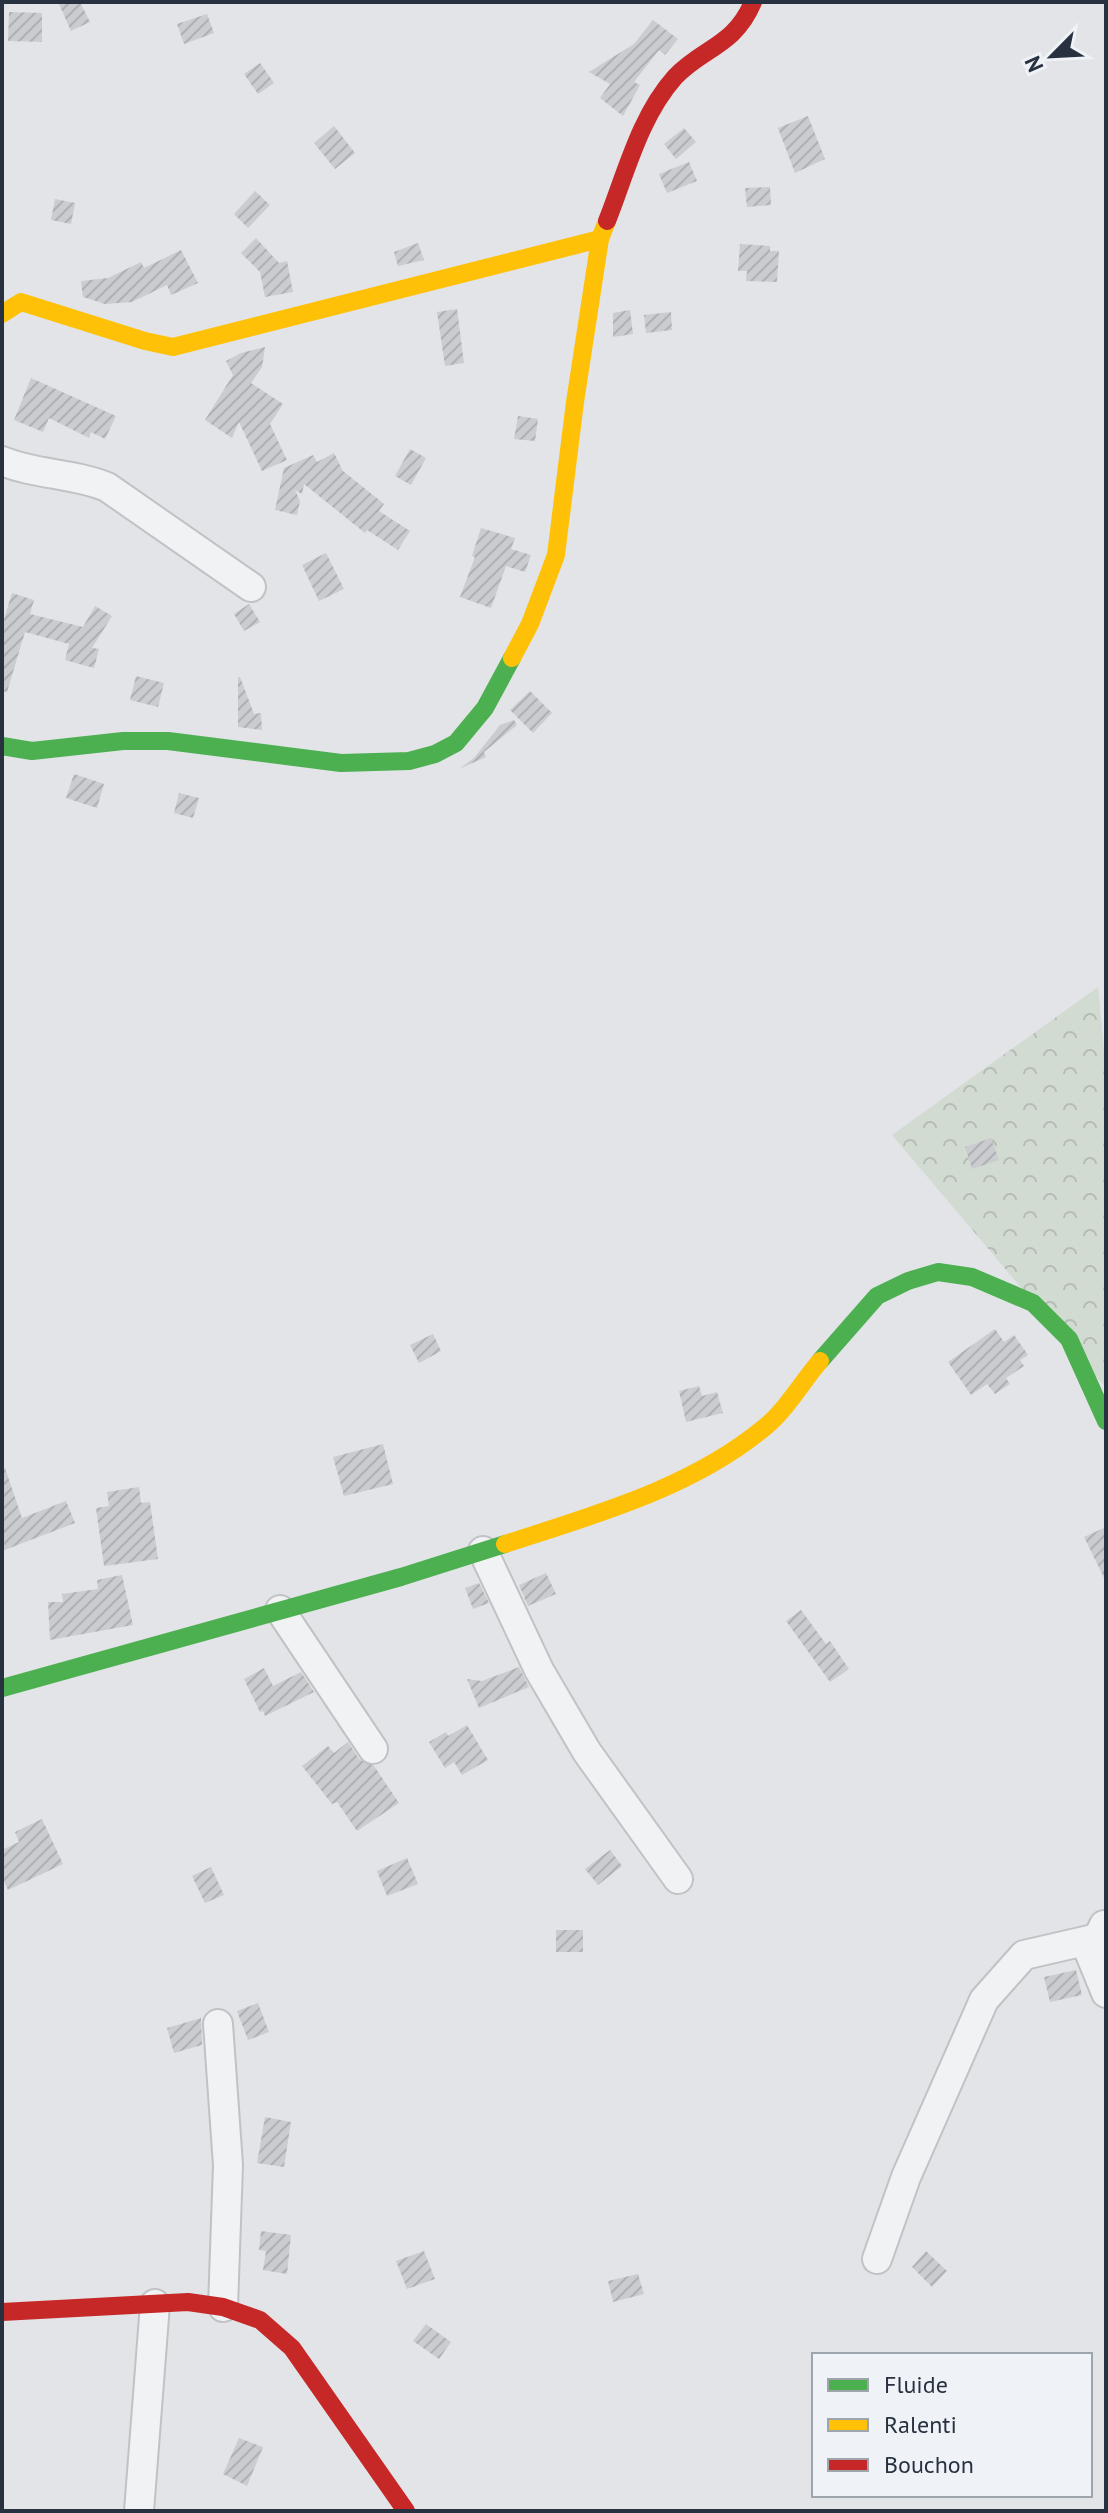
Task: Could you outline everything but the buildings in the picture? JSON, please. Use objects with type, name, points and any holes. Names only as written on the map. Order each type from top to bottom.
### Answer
[{"type":"street","points":[[2,746],[32,751],[123,741],[168,741],[341,763],[409,761],[435,754],[456,743],[485,708],[530,624],[556,555],[600,239],[645,123],[678,74],[719,46],[745,21],[753,2]]},
{"type":"street","points":[[2,314],[21,302],[173,347],[600,239]]},
{"type":"street","points":[[2,461],[22,468],[84,478],[107,487],[251,587]]},
{"type":"street","points":[[2,1688],[401,1577],[575,1521],[675,1482],[722,1459],[768,1425],[843,1332],[877,1296],[908,1281],[938,1272],[972,1277],[1033,1303],[1069,1339],[1106,1421]]},
{"type":"street","points":[[483,1551],[539,1670],[587,1752],[678,1879]]},
{"type":"street","points":[[280,1610],[373,1749]]},
{"type":"street","points":[[1102,1930],[1090,1954],[1106,1993]]},
{"type":"street","points":[[877,2259],[906,2177],[984,2000],[1024,1955],[1102,1930]]},
{"type":"street","points":[[218,2024],[228,2165],[223,2307]]},
{"type":"street","points":[[2,2312],[188,2302],[223,2307],[260,2320],[292,2348],[406,2511]]},
{"type":"street","points":[[139,2511],[155,2304]]},
{"type":"green space","points":[[1098,987],[1106,1071],[1106,1388],[892,1135]]},
{"type":"traffic: fast","points":[[2,746],[32,751],[123,741],[168,741],[341,763],[409,761],[435,754],[456,743],[485,708],[512,658]]},
{"type":"traffic: fast","points":[[820,1361],[877,1296],[908,1281],[938,1272],[972,1277],[1033,1303],[1069,1339],[1106,1421]]},
{"type":"traffic: fast","points":[[2,1688],[401,1577],[505,1544]]},
{"type":"traffic: slow","points":[[512,658],[530,624],[556,555],[575,402],[600,239],[607,221]]},
{"type":"traffic: slow","points":[[2,314],[21,302],[173,347],[600,239]]},
{"type":"traffic: slow","points":[[505,1544],[641,1498],[706,1467],[773,1420],[820,1361]]},
{"type":"traffic: jam","points":[[607,221],[643,127],[663,92],[686,67],[727,38],[753,2]]},
{"type":"traffic: jam","points":[[2,2312],[188,2302],[223,2307],[260,2320],[292,2348],[406,2511]]}]
